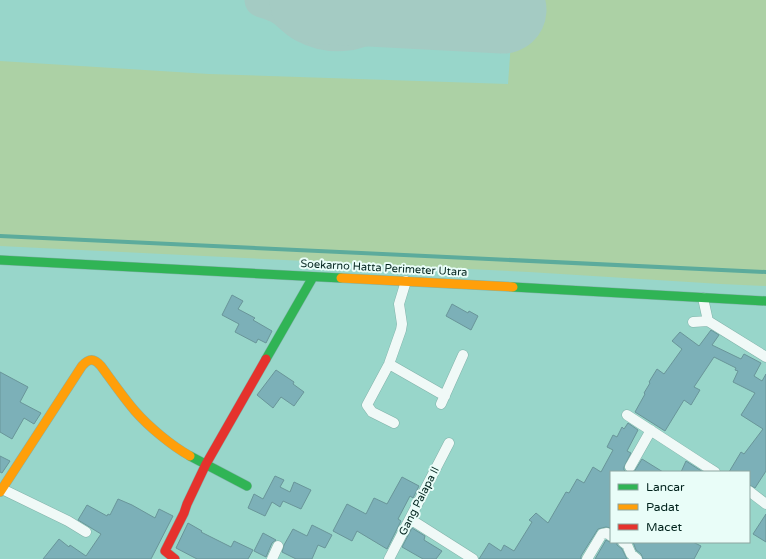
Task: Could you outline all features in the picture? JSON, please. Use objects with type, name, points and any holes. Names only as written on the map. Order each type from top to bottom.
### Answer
[{"type":"main road","name":"Soekarno Hatta Perimeter Utara","points":[[0,260],[766,301]]},
{"type":"main road","points":[[175,559],[165,551],[206,464],[313,277]]},
{"type":"main road","points":[[1,490],[82,366],[86,361],[91,360],[97,361],[102,366],[135,411],[179,450],[247,486]]},
{"type":"street","points":[[394,423],[372,412],[367,405],[389,364],[402,324],[399,304],[406,281]]},
{"type":"street","points":[[703,298],[708,321]]},
{"type":"street","points":[[693,322],[708,321],[766,357]]},
{"type":"street","points":[[389,364],[443,400],[463,355]]},
{"type":"street","points":[[627,415],[713,471]]},
{"type":"street","points":[[630,467],[651,430]]},
{"type":"street","name":"Gang Palapa II","points":[[389,559],[449,444]]},
{"type":"street","points":[[1,490],[68,521],[86,532]]},
{"type":"street","points":[[750,492],[766,504]]},
{"type":"street","points":[[410,519],[473,559]]},
{"type":"street","points":[[587,559],[602,534],[606,533],[610,535]]},
{"type":"street","points":[[625,543],[627,544],[634,558],[637,559]]},
{"type":"street","points":[[272,559],[278,546]]},
{"type":"green space","points":[[514,0],[766,0],[766,286],[529,272],[0,246],[0,61],[209,74],[508,84]]},
{"type":"building","points":[[232,295],[243,301],[238,309],[255,318],[253,320],[272,331],[266,343],[258,339],[256,343],[235,332],[239,324],[222,315]]},
{"type":"building","points":[[452,304],[468,313],[469,311],[478,316],[471,330],[446,316]]},
{"type":"building","points":[[711,330],[719,335],[712,345],[741,359],[744,354],[761,363],[754,376],[762,381],[766,374],[766,471],[755,488],[750,486],[750,471],[730,471],[741,452],[744,454],[763,429],[741,415],[755,393],[733,382],[738,371],[735,370],[736,368],[714,357],[694,387],[700,390],[691,405],[684,400],[665,431],[635,412],[645,394],[644,393],[650,383],[649,382],[657,369],[664,374],[682,349],[672,341],[680,332],[699,346]]},
{"type":"building","points":[[276,370],[294,382],[293,384],[304,392],[294,406],[281,397],[273,408],[257,395]]},
{"type":"building","points":[[0,372],[28,387],[20,402],[41,413],[34,424],[24,418],[12,439],[0,432]]},
{"type":"building","points":[[628,423],[638,430],[627,451],[631,453],[624,467],[625,471],[610,471],[610,528],[598,529],[581,556],[581,559],[479,559],[489,543],[501,551],[504,545],[514,551],[532,522],[529,520],[536,513],[548,523],[566,492],[569,493],[577,479],[584,483],[593,467],[601,472],[613,450],[607,447],[613,435],[617,437],[622,427],[624,429]]},
{"type":"building","points":[[0,456],[10,461],[2,473],[0,472]]},
{"type":"building","points":[[642,459],[661,471],[635,471]]},
{"type":"building","points":[[686,461],[701,471],[681,471]]},
{"type":"building","points":[[275,476],[284,480],[280,487],[290,492],[294,482],[311,490],[301,509],[283,501],[280,507],[272,502],[265,516],[248,508],[254,494],[263,499]]},
{"type":"building","points":[[402,477],[419,486],[413,498],[410,496],[398,519],[401,521],[387,549],[357,531],[352,541],[333,531],[347,504],[366,514],[374,498],[387,504]]},
{"type":"building","points":[[118,499],[155,518],[159,509],[173,516],[151,559],[43,559],[59,539],[69,547],[70,545],[86,556],[101,534],[78,520],[87,505],[107,516],[108,514],[110,515]]},
{"type":"building","points":[[766,514],[766,542],[753,534]]},
{"type":"building","points":[[188,523],[202,531],[201,532],[231,547],[234,541],[253,550],[248,559],[197,559],[176,548]]},
{"type":"building","points":[[312,525],[332,535],[325,548],[318,545],[312,559],[296,559],[282,552],[284,545],[293,529],[307,536]]},
{"type":"building","points":[[412,528],[425,536],[424,540],[442,551],[436,559],[423,559],[402,547]]},
{"type":"building","points":[[263,533],[276,540],[272,543],[266,557],[254,551]]},
{"type":"building","points":[[606,540],[610,543],[617,543],[627,559],[595,559]]},
{"type":"building","points":[[633,543],[695,543],[701,546],[694,559],[643,559],[641,554],[636,550]]},
{"type":"waterway","points":[[0,236],[766,272]]},
{"type":"taxiway","points":[[262,0],[280,7],[296,20],[313,29],[323,32],[342,34],[361,30],[379,21],[387,14],[398,0]]},
{"type":"runway","points":[[313,0],[503,10]]},
{"type":"traffic: fast","points":[[0,260],[341,278]]},
{"type":"traffic: fast","points":[[266,359],[313,277]]},
{"type":"traffic: fast","points":[[513,287],[766,301]]},
{"type":"traffic: fast","points":[[190,456],[247,486]]},
{"type":"traffic: slow","points":[[341,278],[513,287]]},
{"type":"traffic: slow","points":[[0,492],[82,366],[89,360],[94,360],[101,366],[131,406],[147,423],[168,442],[190,456]]},
{"type":"traffic: jam","points":[[175,559],[165,551],[206,464],[266,359]]}]
